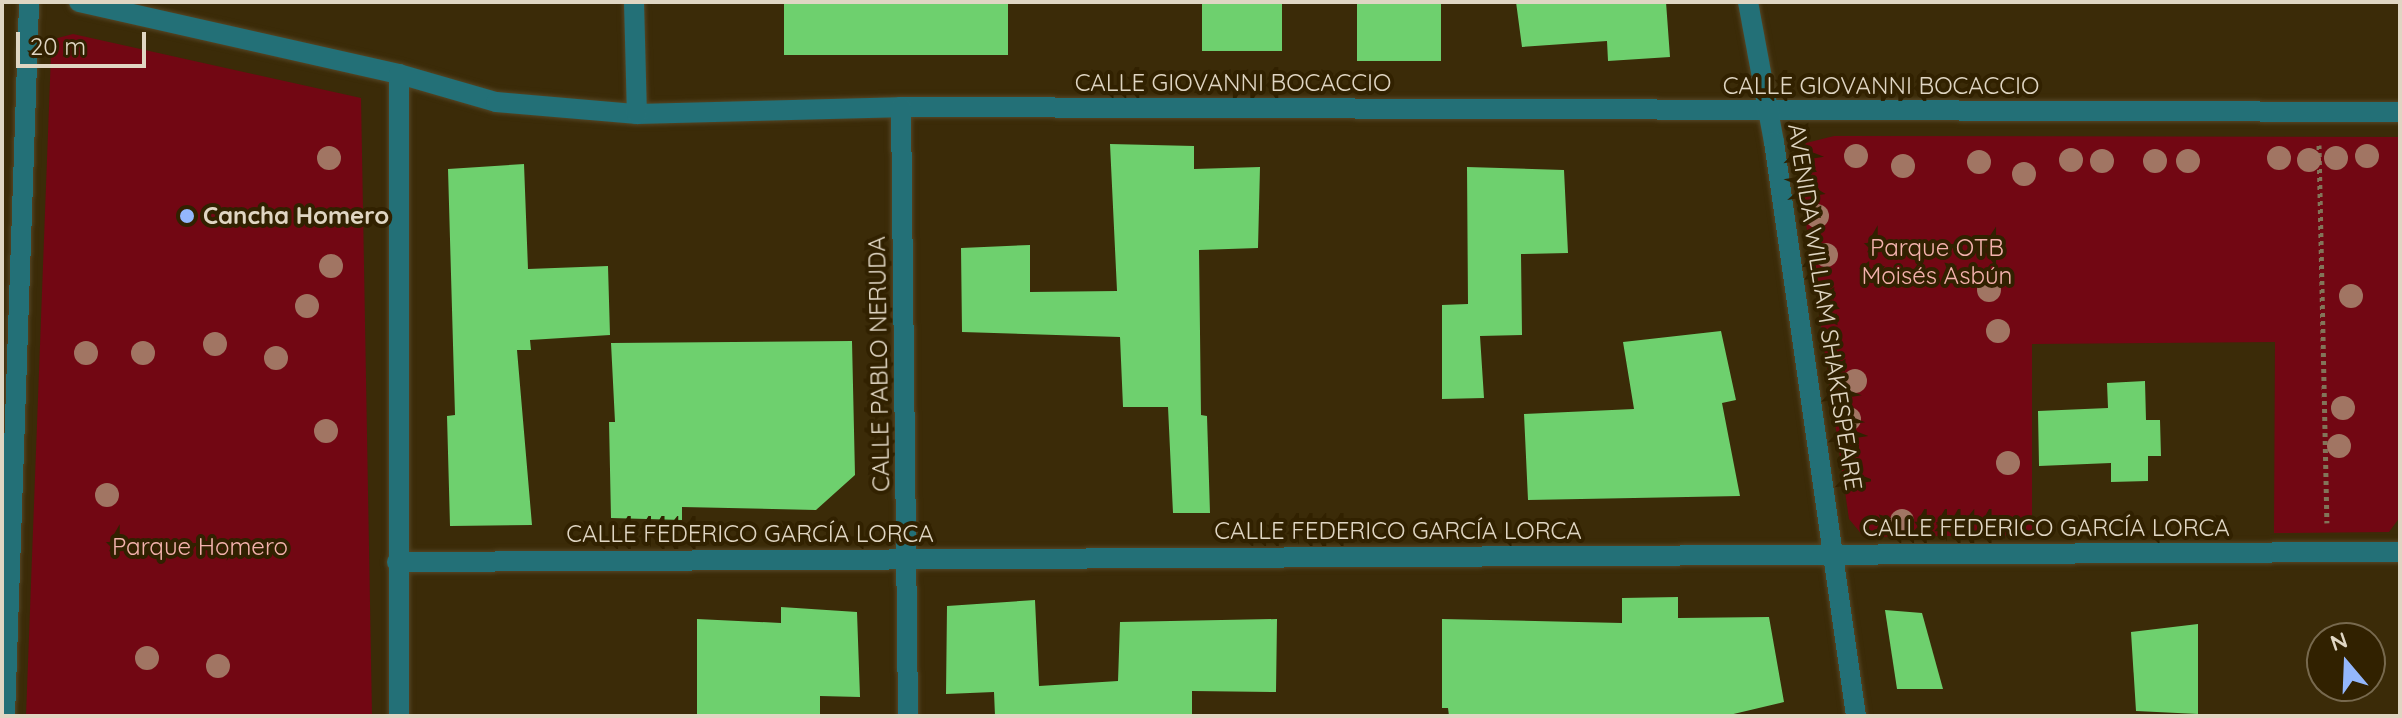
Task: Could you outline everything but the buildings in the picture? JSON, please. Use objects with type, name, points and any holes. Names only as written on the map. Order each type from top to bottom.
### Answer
[{"type":"street","points":[[5,716],[29,2]]},
{"type":"street","name":"CALLE GIOVANNI BOCACCIO","points":[[79,2],[399,74],[496,102],[637,114],[901,107],[1769,113],[2400,112]]},
{"type":"street","points":[[634,2],[637,114]]},
{"type":"street","name":"AVENIDA WILLIAM SHAKESPEARE","points":[[1748,2],[1769,113],[1856,716]]},
{"type":"street","points":[[399,74],[399,716]]},
{"type":"street","name":"CALLE PABLO NERUDA","points":[[901,107],[908,716]]},
{"type":"street","name":"CALLE FEDERICO GARCÍA LORCA","points":[[397,562],[2400,552]]},
{"type":"path","points":[[2319,112],[2328,552]]},
{"type":"green space","name":"Parque Homero","points":[[73,34],[361,98],[372,716],[26,716],[51,54],[54,39]]},
{"type":"green space","name":"Parque OTB Moisés Asbún","points":[[1834,136],[2400,137],[2400,517],[2389,532],[2274,533],[2275,342],[2032,344],[2032,535],[1864,537],[1849,519],[1797,162],[1806,143]]},
{"type":"place","name":"Cancha Homero","points":[[187,216]]}]
